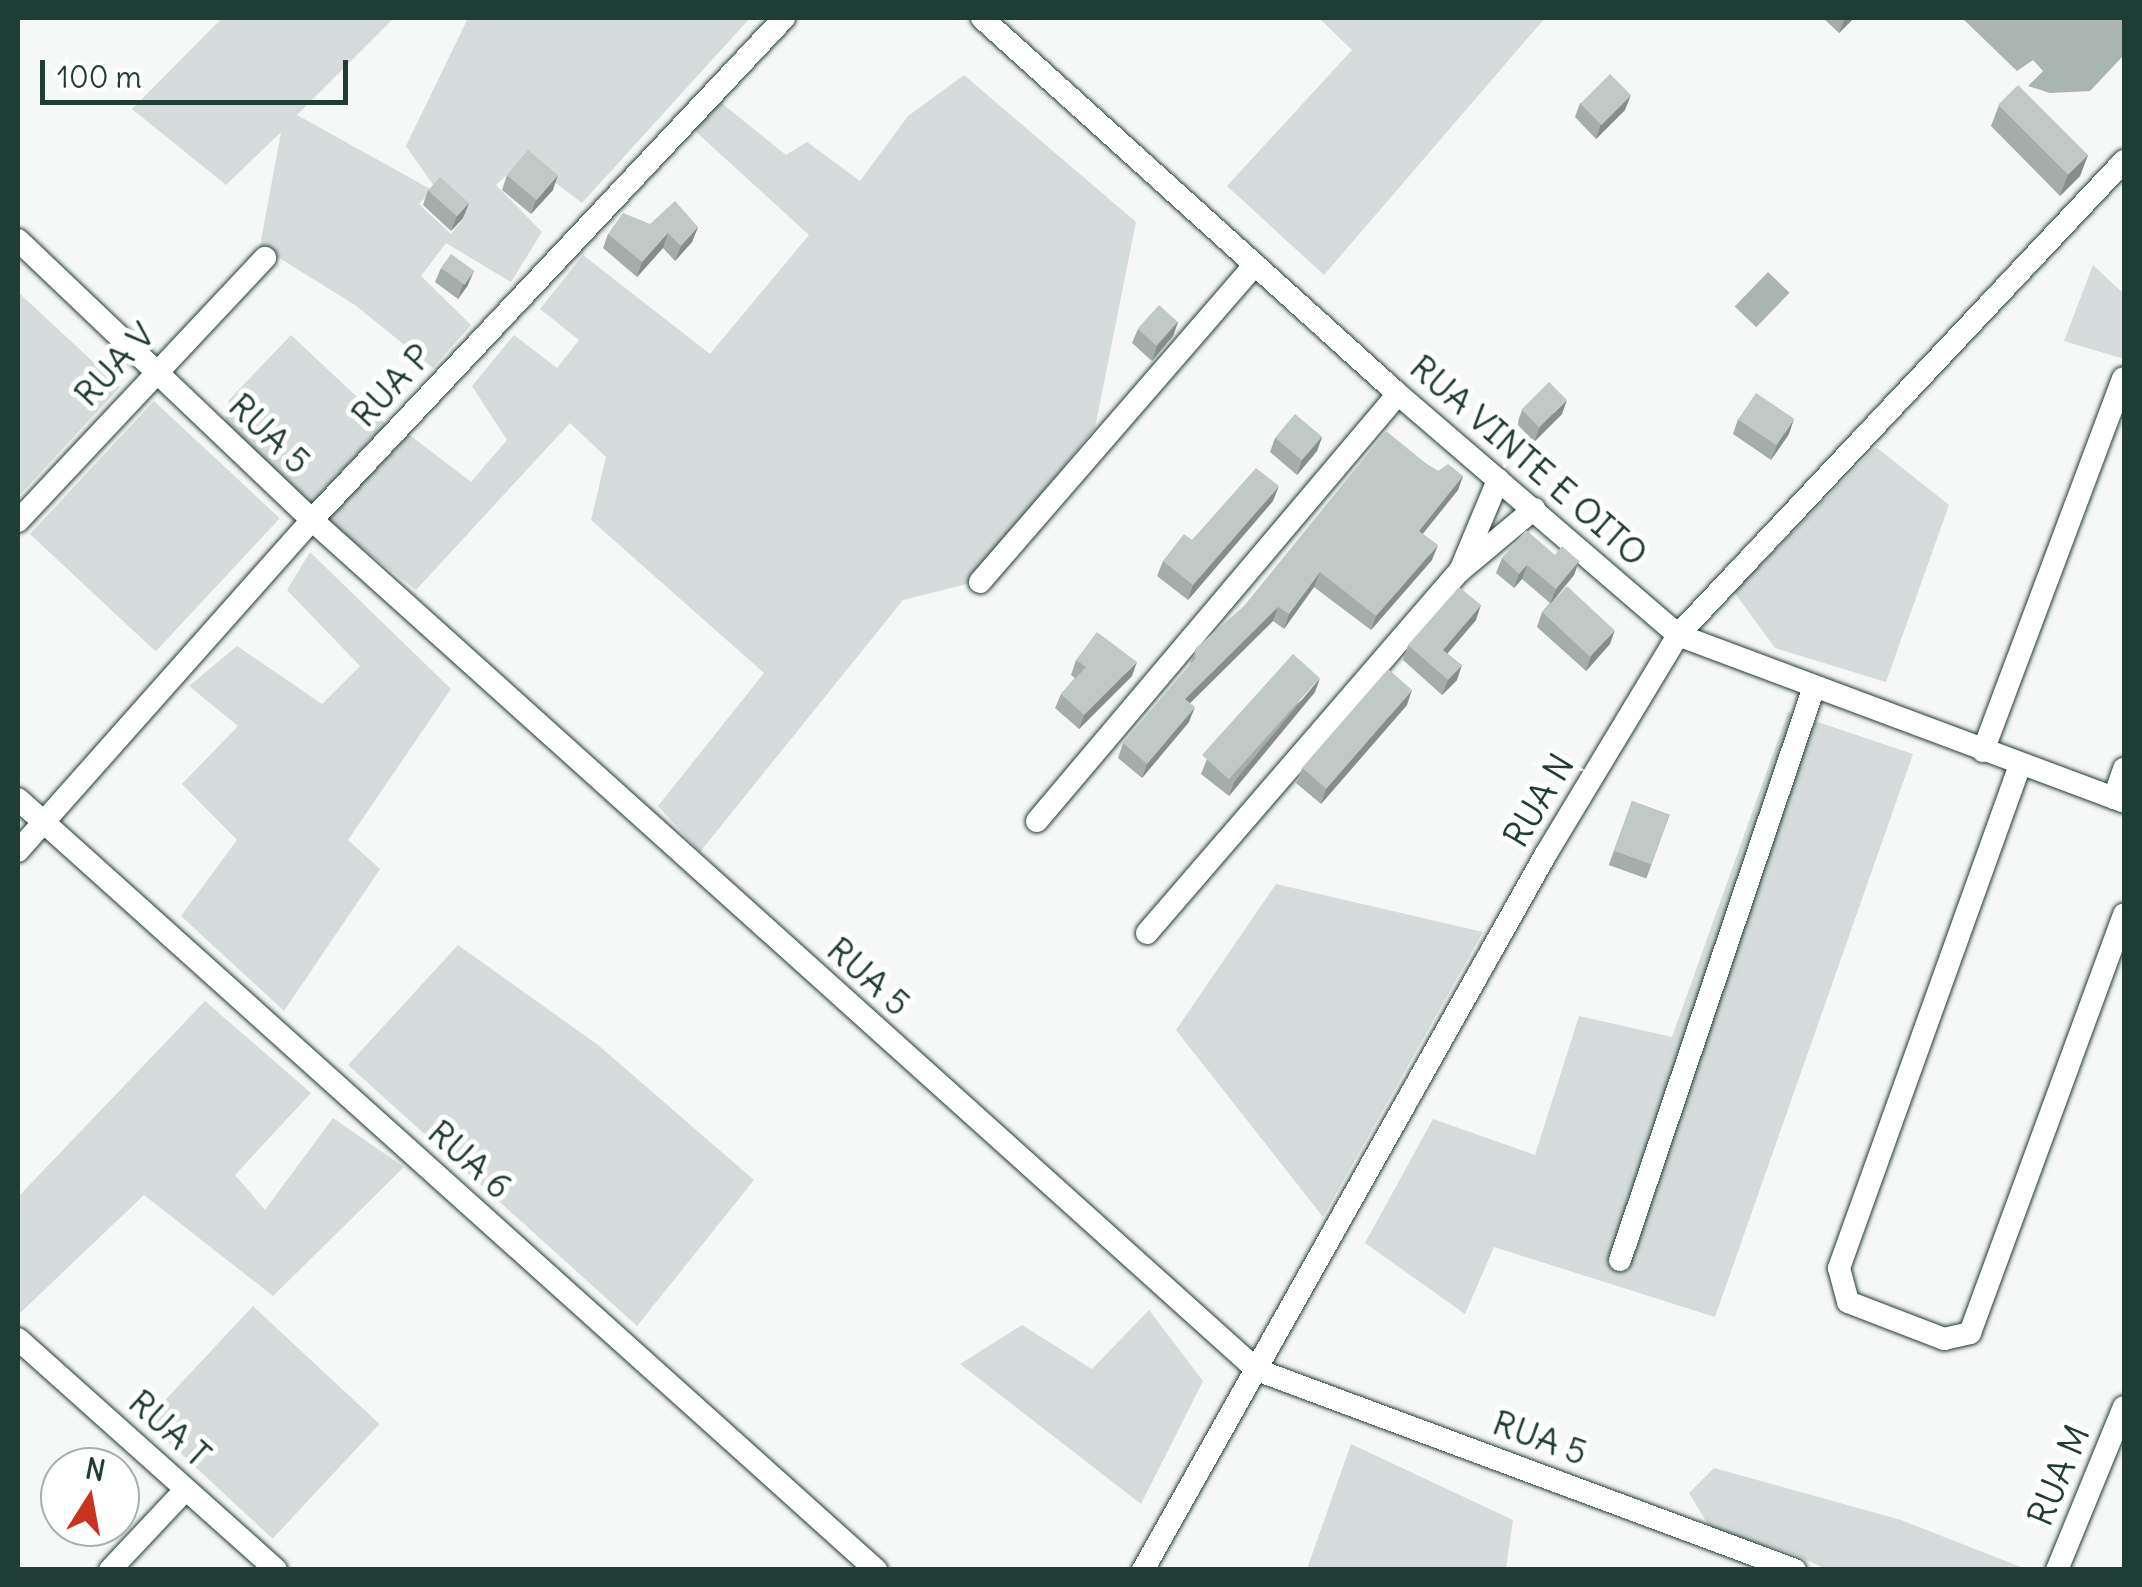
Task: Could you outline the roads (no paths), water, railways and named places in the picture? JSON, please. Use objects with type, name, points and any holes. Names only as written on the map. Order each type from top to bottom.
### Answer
[{"type":"street","name":"RUA P","points":[[18,851],[312,520],[784,18]]},
{"type":"street","name":"RUA VINTE E OITO","points":[[982,18],[1398,394],[1678,635],[2119,800]]},
{"type":"street","name":"RUA N","points":[[1143,1570],[1546,854],[1678,635],[2124,162]]},
{"type":"street","name":"RUA 5","points":[[18,240],[312,520],[1257,1370],[1795,1570]]},
{"type":"street","name":"RUA V","points":[[18,522],[155,371],[266,258]]},
{"type":"street","points":[[980,582],[1255,264]]},
{"type":"street","points":[[1984,751],[2123,378]]},
{"type":"street","points":[[1038,821],[1398,394]]},
{"type":"street","points":[[1460,571],[1498,480]]},
{"type":"street","points":[[1147,932],[1460,571],[1534,509]]},
{"type":"street","points":[[1620,1260],[1814,686]]},
{"type":"street","points":[[2020,765],[1838,1268],[1848,1302],[1944,1339],[1970,1333],[2124,914]]},
{"type":"street","points":[[2119,800],[2124,769]]},
{"type":"street","name":"RUA 6","points":[[18,799],[876,1570]]},
{"type":"street","name":"RUA T","points":[[18,1338],[276,1570]]},
{"type":"street","name":"RUA M","points":[[2057,1570],[2124,1407]]},
{"type":"street","points":[[110,1570],[185,1490]]}]
